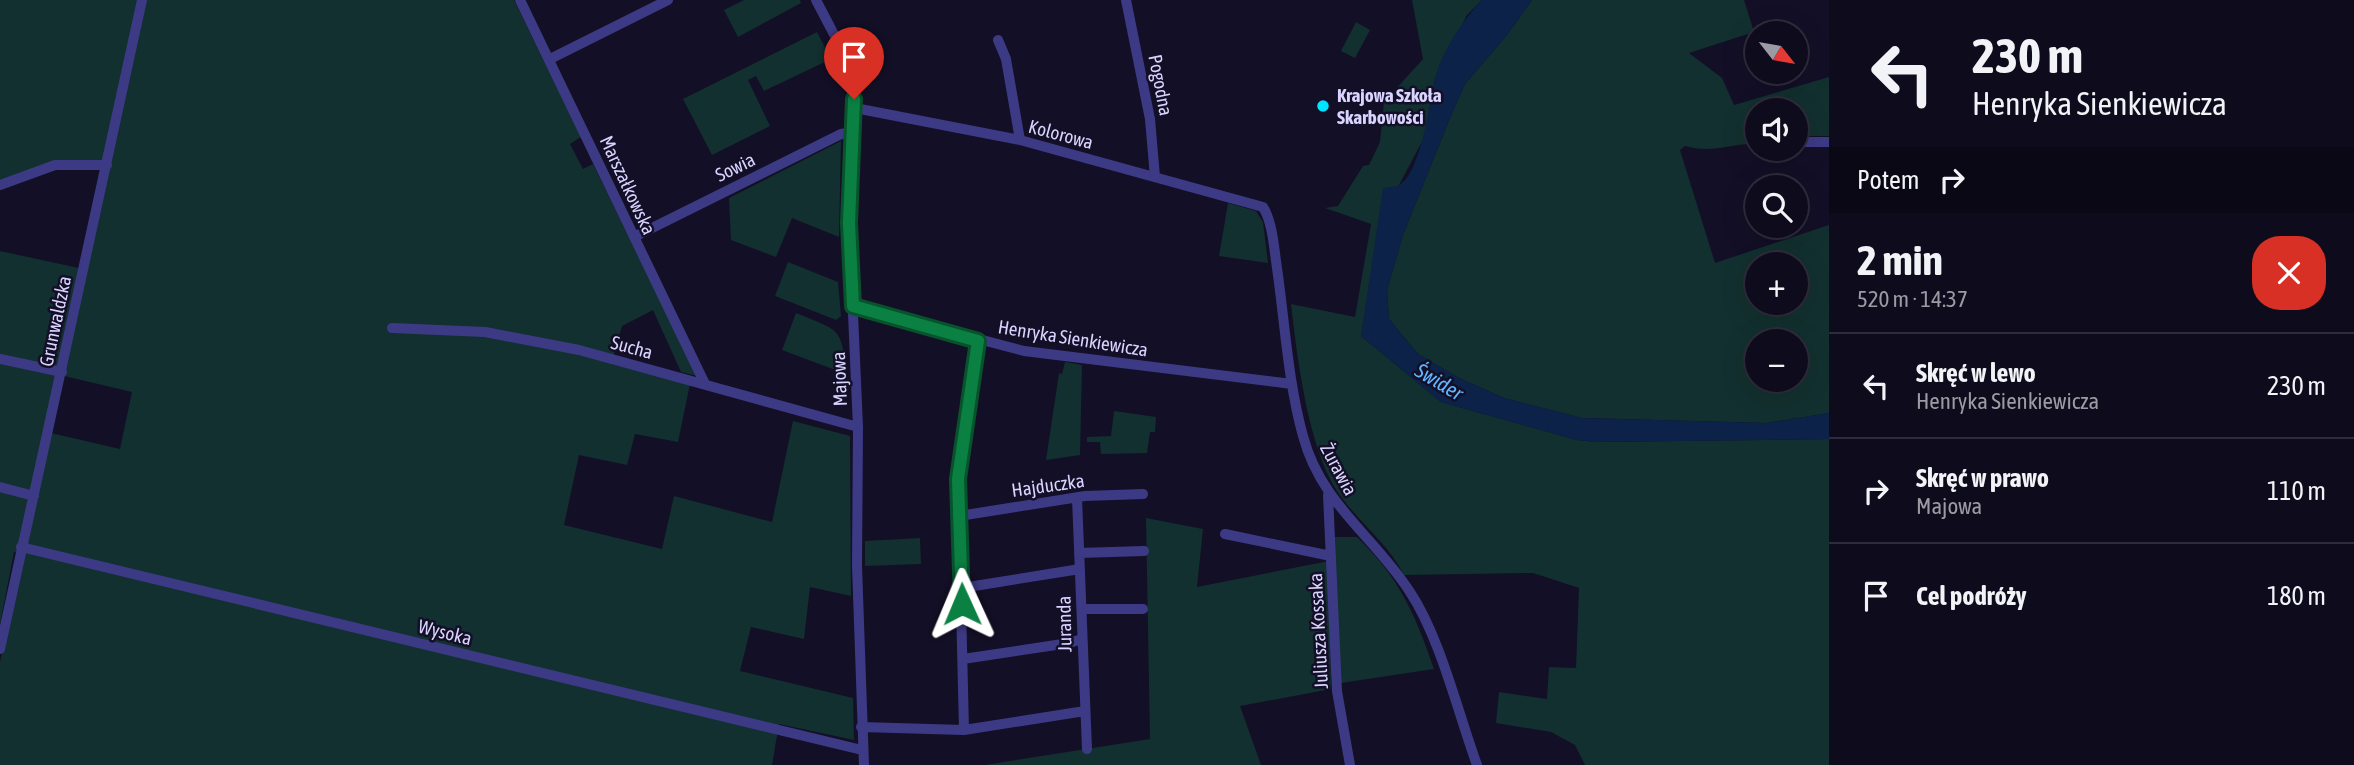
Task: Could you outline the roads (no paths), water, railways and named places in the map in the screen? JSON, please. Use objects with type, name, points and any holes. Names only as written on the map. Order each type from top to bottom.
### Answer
[{"type":"street","name":"Grunwaldzka","points":[[0,649],[142,0]]},
{"type":"street","name":"Marszałkowska","points":[[520,0],[705,384]]},
{"type":"street","points":[[550,59],[668,0]]},
{"type":"street","name":"Majowa","points":[[816,0],[839,44],[851,83],[855,108],[849,223],[858,427],[861,727],[864,765]]},
{"type":"street","name":"Pogodna","points":[[1126,0],[1150,119],[1155,177]]},
{"type":"street","points":[[998,40],[1006,60],[1020,140]]},
{"type":"street","name":"Kolorowa","points":[[855,108],[1020,140],[1255,204]]},
{"type":"street","name":"Sowia","points":[[634,237],[841,134],[853,132]]},
{"type":"street","points":[[1808,142],[1829,142]]},
{"type":"street","points":[[0,185],[55,165],[107,165]]},
{"type":"street","name":"Żurawia","points":[[1255,204],[1263,206],[1269,223],[1292,384],[1303,438],[1328,495],[1380,552],[1412,594],[1429,631],[1477,765]]},
{"type":"street","name":"Henryka Sienkiewicza","points":[[853,306],[978,341],[1107,363],[1292,384]]},
{"type":"street","name":"Sucha","points":[[392,328],[485,332],[579,350],[858,427]]},
{"type":"street","points":[[964,730],[958,479],[978,341]]},
{"type":"street","points":[[0,359],[62,372]]},
{"type":"street","points":[[0,487],[34,496]]},
{"type":"street","name":"Hajduczka","points":[[959,516],[1077,498],[1143,494]]},
{"type":"street","name":"Juliusza Kossaka","points":[[1328,495],[1337,691],[1350,765]]},
{"type":"street","name":"Juranda","points":[[1077,498],[1087,749]]},
{"type":"street","points":[[1330,530],[1352,524]]},
{"type":"street","points":[[1225,534],[1331,556]]},
{"type":"street","name":"Wysoka","points":[[21,547],[862,750]]},
{"type":"street","points":[[1079,553],[1144,551]]},
{"type":"street","points":[[962,588],[1080,569]]},
{"type":"street","points":[[1082,609],[1143,609]]},
{"type":"street","points":[[963,659],[1082,639]]},
{"type":"street","points":[[861,727],[964,730],[1085,711]]},
{"type":"water","name":"Świder","points":[[1482,0],[1532,0],[1507,35],[1465,84],[1452,113],[1403,235],[1387,290],[1389,319],[1418,354],[1459,378],[1504,398],[1582,418],[1767,423],[1829,413],[1829,439],[1577,440],[1441,402],[1361,336],[1383,188],[1399,185],[1407,178],[1419,152],[1435,79],[1443,58],[1461,26]]},
{"type":"place","name":"Krajowa Szkoła Skarbowości","points":[[1323,106]]}]
